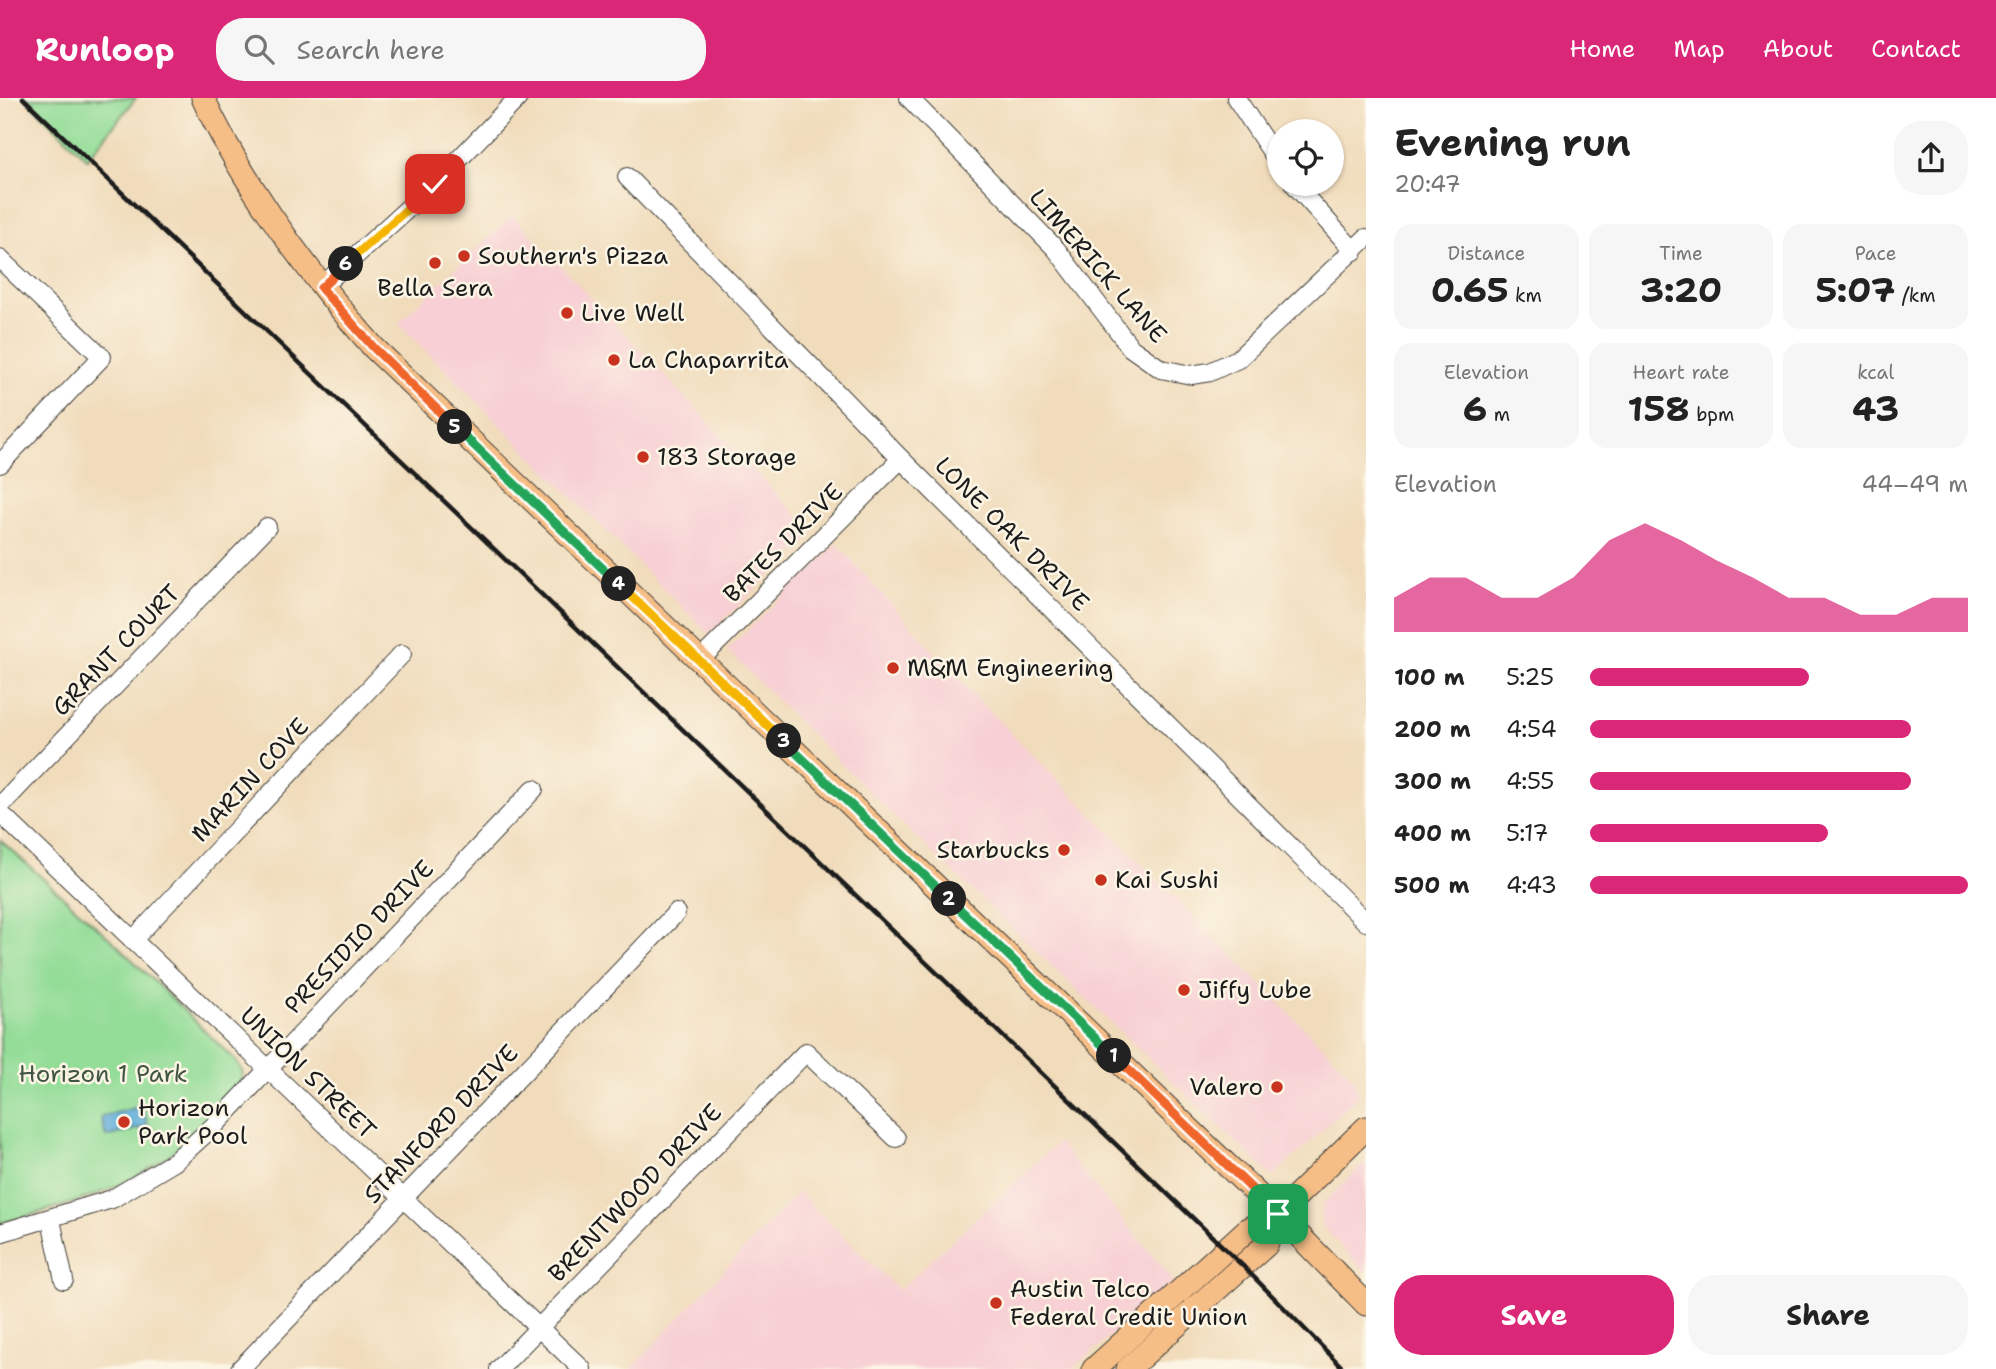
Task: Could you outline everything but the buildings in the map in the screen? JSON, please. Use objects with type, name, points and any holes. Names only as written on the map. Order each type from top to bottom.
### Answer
[{"type":"main road","points":[[203,98],[271,218],[321,288],[374,348],[1278,1214],[1366,1304]]},
{"type":"main road","points":[[1094,1369],[1248,1229],[1278,1214],[1366,1128]]},
{"type":"main road","points":[[1128,1369],[1266,1245],[1278,1214]]},
{"type":"street","points":[[321,288],[435,184],[518,98]]},
{"type":"street","name":"LIMERICK LANE","points":[[909,98],[1056,249],[1131,348],[1161,369],[1192,375],[1210,372],[1238,359],[1360,244]]},
{"type":"street","points":[[1236,98],[1267,145]]},
{"type":"street","name":"LONE OAK DRIVE","points":[[627,177],[901,459],[1366,922]]},
{"type":"street","points":[[1307,196],[1360,244]]},
{"type":"street","points":[[0,259],[102,356],[0,464]]},
{"type":"street","name":"BATES DRIVE","points":[[699,661],[901,459]]},
{"type":"street","name":"GRANT COURT","points":[[0,806],[267,527]]},
{"type":"street","name":"MARIN COVE","points":[[133,940],[402,653]]},
{"type":"street","name":"PRESIDIO DRIVE","points":[[0,1233],[51,1220],[112,1199],[174,1162],[268,1069],[534,789]]},
{"type":"street","name":"UNION STREET","points":[[0,813],[582,1369]]},
{"type":"street","name":"STANFORD DRIVE","points":[[240,1369],[676,913]]},
{"type":"street","name":"BRENTWOOD DRIVE","points":[[499,1369],[806,1052],[895,1138]]},
{"type":"street","points":[[51,1220],[64,1280]]},
{"type":"shaded area","points":[[512,215],[814,533],[709,634],[398,323]]},
{"type":"shaded area","points":[[837,544],[974,696],[1354,1078],[1359,1095],[1273,1177],[872,795],[727,650]]},
{"type":"shaded area","points":[[1058,1142],[1174,1281],[1072,1369],[631,1369],[798,1192],[899,1290]]},
{"type":"shaded area","points":[[1366,1162],[1366,1273],[1321,1225],[1322,1204]]},
{"type":"green space","points":[[25,98],[136,98],[87,159]]},
{"type":"green space","name":"Horizon 1 Park","points":[[0,840],[117,945],[237,1062],[243,1073],[240,1085],[208,1119],[155,1165],[92,1196],[0,1223]]},
{"type":"water","name":"Horizon Park Pool","points":[[142,1106],[148,1126],[106,1137],[101,1117]]},
{"type":"railway","points":[[23,98],[1244,1267],[1344,1369]]},
{"type":"place","name":"Southern's Pizza","points":[[464,256]]},
{"type":"place","name":"Bella Sera","points":[[435,263]]},
{"type":"place","name":"Live Well","points":[[567,313]]},
{"type":"place","name":"La Chaparrita","points":[[614,360]]},
{"type":"place","name":"183 Storage","points":[[643,457]]},
{"type":"place","name":"M&M Engineering","points":[[893,668]]},
{"type":"place","name":"Starbucks","points":[[1064,850]]},
{"type":"place","name":"Kai Sushi","points":[[1101,880]]},
{"type":"place","name":"Jiffy Lube","points":[[1184,990]]},
{"type":"place","name":"Valero","points":[[1277,1087]]},
{"type":"place","name":"Horizon Park Pool","points":[[124,1122]]},
{"type":"place","name":"Austin Telco Federal Credit Union","points":[[996,1303]]},
{"type":"route","points":[[435,184],[321,288],[374,348],[474,446],[1278,1214]]}]
